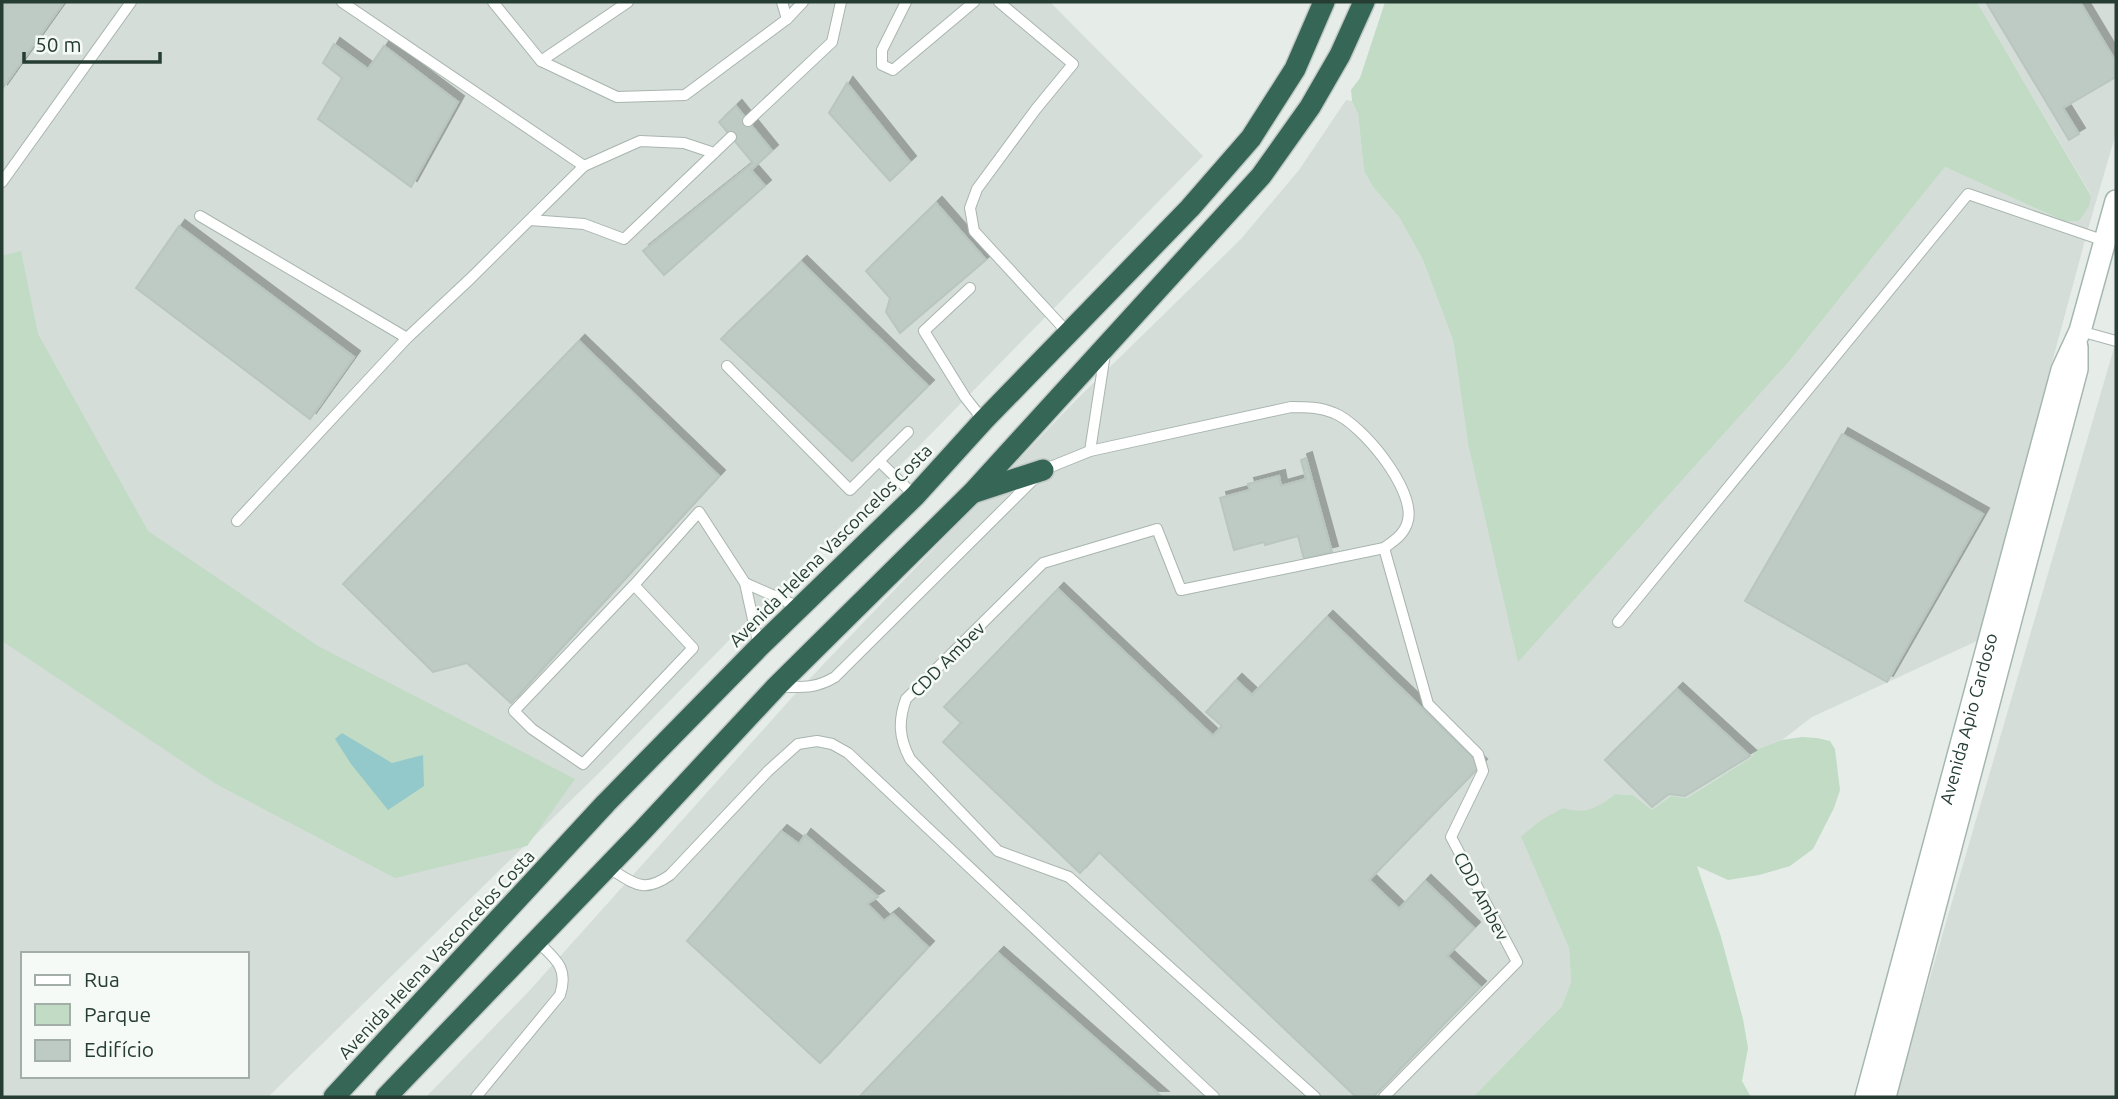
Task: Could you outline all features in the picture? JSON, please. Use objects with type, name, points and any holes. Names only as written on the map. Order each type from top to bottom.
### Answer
[{"type":"highway","name":"Avenida Helena Vasconcelos Costa","points":[[334,1097],[606,803],[800,607],[915,496],[1190,208],[1251,138],[1295,69],[1324,2]]},
{"type":"highway","points":[[386,1097],[776,687],[973,492],[1261,176],[1316,96],[1340,55],[1364,2]]},
{"type":"highway","points":[[973,492],[1043,470]]},
{"type":"street","name":"Avenida Apio Cardoso","points":[[1885,1097],[2077,369],[2079,336],[2116,201]]},
{"type":"street","name":"Avenida Apio Cardoso","points":[[1866,1097],[2062,370],[2079,336]]},
{"type":"lane","points":[[2,182],[131,2]]},
{"type":"lane","points":[[342,2],[584,166]]},
{"type":"lane","points":[[493,2],[541,61],[617,97],[685,96],[787,19],[803,2]]},
{"type":"lane","points":[[541,61],[628,2]]},
{"type":"lane","points":[[782,2],[787,19]]},
{"type":"lane","points":[[748,121],[832,42],[841,2]]},
{"type":"lane","points":[[906,2],[882,50],[882,65],[893,70],[974,2]]},
{"type":"lane","points":[[999,2],[1073,64],[977,189],[970,208],[974,231],[1069,334]]},
{"type":"lane","points":[[530,220],[584,223],[624,239],[731,137]]},
{"type":"lane","points":[[237,521],[407,338],[584,166],[640,141],[684,143],[714,153]]},
{"type":"lane","points":[[1618,622],[1968,194],[2105,241]]},
{"type":"lane","points":[[200,216],[407,338]]},
{"type":"lane","points":[[970,288],[924,331],[965,397],[984,421]]},
{"type":"lane","points":[[2079,336],[2116,341]]},
{"type":"lane","points":[[1090,450],[1107,344]]},
{"type":"lane","points":[[727,366],[849,490],[908,432]]},
{"type":"lane","points":[[776,687],[822,685],[835,677],[1043,470],[1090,450],[1291,407],[1313,407],[1335,413],[1367,437],[1400,484],[1409,503],[1408,521],[1400,537],[1384,548]]},
{"type":"lane","points":[[879,461],[915,496]]},
{"type":"lane","points":[[634,585],[693,648],[583,764],[533,729],[514,710],[634,585],[699,512],[745,583],[759,648]]},
{"type":"lane","name":"CDD Ambev","points":[[1315,1097],[1069,877],[999,851],[910,759],[900,734],[901,715],[906,699],[1043,563],[1157,529],[1181,590],[1384,548],[1428,704],[1478,754],[1483,771],[1451,837],[1517,962],[1384,1097]]},
{"type":"lane","points":[[745,583],[800,607]]},
{"type":"lane","points":[[607,867],[640,886],[656,885],[670,875],[768,771],[798,744],[817,741],[832,744],[848,753],[1214,1097]]},
{"type":"lane","points":[[476,1097],[560,995],[565,981],[561,966],[537,940]]},
{"type":"shaded area","points":[[2,2],[1050,2],[1203,156],[604,768],[268,1097],[2,1097]]},
{"type":"shaded area","points":[[1977,2],[2116,2],[2116,133],[1977,641],[1812,717],[1782,740],[1755,750],[1752,757],[1687,798],[1671,796],[1652,810],[1633,795],[1615,794],[1596,808],[1541,820],[1522,835],[1569,948],[1571,982],[1562,1006],[1473,1097],[426,1097],[530,990],[796,693],[1074,402],[1241,239],[1299,170],[1346,100],[1352,101],[1358,114],[1364,171],[1373,187],[1399,217],[1423,260],[1453,340],[1468,443],[1791,359],[1945,167],[2064,221],[2079,221],[2091,195]]},
{"type":"shaded area","points":[[2116,341],[2116,1097],[1895,1097]]},
{"type":"green space","points":[[1385,2],[1977,2],[2091,196],[2089,206],[2079,221],[2064,221],[1945,167],[1791,359],[1518,662],[1468,443],[1453,340],[1423,260],[1399,217],[1373,187],[1364,171],[1358,114],[1352,101],[1351,90],[1360,78]]},
{"type":"green space","points":[[21,251],[38,334],[148,531],[318,646],[575,779],[527,846],[395,878],[216,784],[2,641],[2,256]]},
{"type":"green space","points":[[1802,737],[1830,741],[1835,749],[1840,790],[1813,849],[1790,866],[1728,880],[1697,866],[1721,937],[1743,1019],[1748,1048],[1742,1081],[1751,1097],[1473,1097],[1562,1006],[1571,982],[1569,948],[1521,836],[1541,820],[1563,808],[1578,811],[1591,809],[1615,794],[1633,795],[1652,810],[1671,796],[1687,798],[1752,757],[1755,750],[1782,740]]},
{"type":"water","points":[[342,733],[392,763],[423,755],[424,786],[388,810],[351,764],[335,739]]},
{"type":"building","points":[[2,2],[64,2],[2,89]]},
{"type":"building","points":[[1986,2],[2080,2],[2116,62],[2116,77],[2063,108],[2079,134],[2069,140]]},
{"type":"building","points":[[334,44],[368,69],[384,46],[458,102],[411,187],[318,119],[342,78],[323,63]]},
{"type":"building","points":[[847,83],[910,162],[890,181],[829,113]]},
{"type":"building","points":[[736,106],[772,151],[751,170],[765,186],[664,275],[643,251],[753,163],[719,122]]},
{"type":"building","points":[[936,203],[986,260],[900,333],[886,312],[890,298],[866,271]]},
{"type":"building","points":[[179,226],[354,357],[310,419],[136,288]]},
{"type":"building","points":[[801,262],[928,386],[852,461],[721,339]]},
{"type":"building","points":[[579,341],[719,476],[511,703],[467,663],[433,672],[343,584]]},
{"type":"building","points":[[1842,434],[1983,514],[1887,682],[1745,601]]},
{"type":"building","points":[[1306,458],[1332,552],[1304,559],[1298,536],[1234,550],[1220,498],[1250,490],[1248,484],[1279,476],[1281,486],[1306,479],[1301,460]]},
{"type":"building","points":[[1058,589],[1213,736],[1222,726],[1206,712],[1236,680],[1252,695],[1327,617],[1481,765],[1369,880],[1399,909],[1425,881],[1474,928],[1447,956],[1480,987],[1373,1097],[1356,1097],[1099,852],[1080,873],[943,742],[961,723],[944,707]]},
{"type":"building","points":[[1677,689],[1750,756],[1685,796],[1669,794],[1652,807],[1605,760]]},
{"type":"building","points":[[781,831],[799,844],[805,835],[878,897],[867,904],[884,921],[893,914],[928,947],[820,1063],[687,941]]},
{"type":"building","points":[[998,953],[1162,1097],[860,1096]]}]
